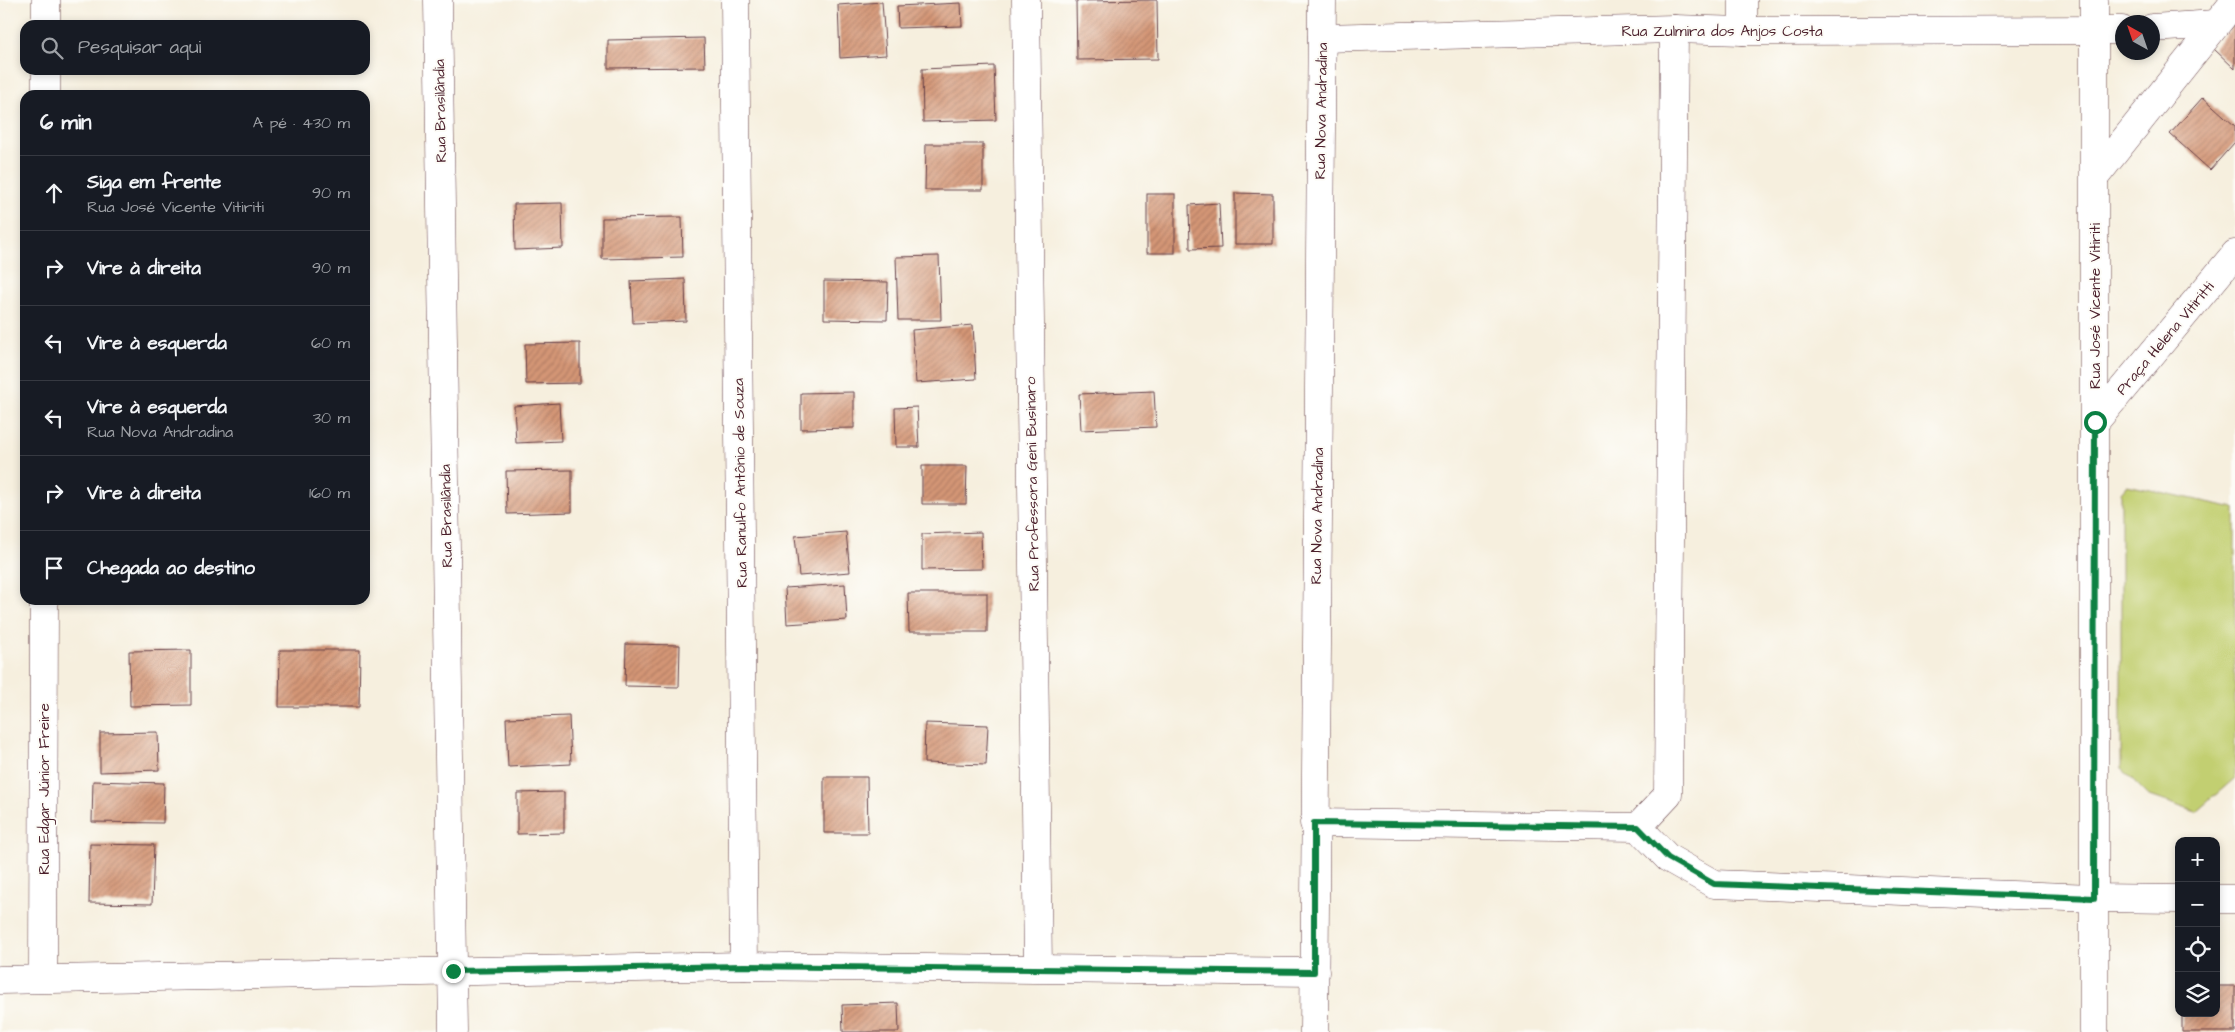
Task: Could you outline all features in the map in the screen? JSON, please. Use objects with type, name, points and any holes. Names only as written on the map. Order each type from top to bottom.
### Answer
[{"type":"street","points":[[46,0],[46,20]]},
{"type":"street","name":"Rua Brasilândia","points":[[438,0],[453,1032]]},
{"type":"street","name":"Rua Ranulfo Antônio de Souza","points":[[735,0],[744,966]]},
{"type":"street","name":"Rua Professora Geni Businaro","points":[[1026,0],[1038,968]]},
{"type":"street","name":"Rua Nova Andradina","points":[[1314,1032],[1314,823],[1322,0]]},
{"type":"street","points":[[1743,0],[1743,32]]},
{"type":"street","name":"Rua José Vicente Vitiriti","points":[[2094,0],[2094,1032]]},
{"type":"street","points":[[2095,177],[2235,1]]},
{"type":"street","points":[[2160,28],[2216,24]]},
{"type":"street","points":[[1638,827],[1668,795],[1674,29]]},
{"type":"street","name":"Rua Zulmira dos Anjos Costa","points":[[1322,38],[1674,29],[1743,32],[2115,30]]},
{"type":"street","points":[[46,75],[46,90]]},
{"type":"street","name":"Praça Helena Vitiritti","points":[[2095,422],[2235,254]]},
{"type":"street","name":"Rua Edgar Júnior Freire","points":[[43,978],[44,605]]},
{"type":"street","points":[[1314,823],[1638,827],[1668,858],[1714,884],[2094,898],[2175,899]]},
{"type":"street","points":[[2220,899],[2235,899]]},
{"type":"street","points":[[0,980],[744,966],[1314,972]]},
{"type":"green space","points":[[2127,485],[2235,508],[2235,778],[2196,812],[2149,796],[2121,768],[2121,492]]},
{"type":"building","points":[[1157,0],[1158,59],[1077,60],[1076,1]]},
{"type":"building","points":[[882,2],[886,55],[840,58],[838,5]]},
{"type":"building","points":[[961,3],[962,26],[898,28],[897,6]]},
{"type":"building","points":[[2235,24],[2235,69],[2213,48]]},
{"type":"building","points":[[704,38],[705,67],[608,68],[608,40]]},
{"type":"building","points":[[994,66],[996,120],[923,122],[922,69]]},
{"type":"building","points":[[2203,97],[2235,126],[2235,142],[2210,170],[2170,134]]},
{"type":"building","points":[[926,144],[983,144],[983,190],[925,190]]},
{"type":"building","points":[[1235,193],[1273,194],[1273,244],[1235,244]]},
{"type":"building","points":[[1147,194],[1175,194],[1175,253],[1147,253]]},
{"type":"building","points":[[562,203],[563,248],[515,250],[514,204]]},
{"type":"building","points":[[1219,203],[1221,248],[1190,249],[1189,205]]},
{"type":"building","points":[[682,217],[683,257],[602,259],[602,218]]},
{"type":"building","points":[[939,256],[941,320],[898,320],[896,257]]},
{"type":"building","points":[[685,279],[686,321],[633,323],[631,281]]},
{"type":"building","points":[[824,281],[888,282],[887,320],[824,319]]},
{"type":"building","points":[[973,325],[976,379],[916,383],[912,330]]},
{"type":"building","points":[[580,343],[580,383],[526,384],[525,344]]},
{"type":"building","points":[[1154,391],[1156,427],[1081,430],[1079,394]]},
{"type":"building","points":[[854,392],[854,428],[801,429],[801,393]]},
{"type":"building","points":[[559,403],[561,441],[516,443],[514,406]]},
{"type":"building","points":[[917,407],[919,447],[896,447],[895,408]]},
{"type":"building","points":[[922,466],[967,466],[966,504],[922,504]]},
{"type":"building","points":[[572,470],[572,512],[507,514],[506,471]]},
{"type":"building","points":[[846,532],[850,572],[799,576],[795,536]]},
{"type":"building","points":[[981,532],[982,569],[922,570],[922,534]]},
{"type":"building","points":[[845,584],[847,620],[787,624],[785,588]]},
{"type":"building","points":[[908,593],[987,593],[987,632],[909,632]]},
{"type":"building","points":[[626,644],[680,645],[679,687],[625,686]]},
{"type":"building","points":[[191,650],[191,705],[130,706],[129,651]]},
{"type":"building","points":[[280,650],[360,650],[359,707],[279,707]]},
{"type":"building","points":[[569,716],[571,764],[508,767],[506,718]]},
{"type":"building","points":[[925,723],[988,725],[986,765],[924,763]]},
{"type":"building","points":[[158,732],[159,770],[100,772],[100,733]]},
{"type":"building","points":[[824,777],[867,777],[868,833],[824,833]]},
{"type":"building","points":[[93,781],[164,783],[163,823],[92,822]]},
{"type":"building","points":[[564,792],[564,833],[517,834],[517,793]]},
{"type":"building","points":[[90,844],[154,845],[152,904],[89,903]]},
{"type":"building","points":[[2220,986],[2235,986],[2235,1032],[2182,1032],[2182,1017],[2220,1017]]},
{"type":"building","points":[[898,1003],[899,1032],[843,1032],[842,1005]]},
{"type":"route","points":[[453,971],[744,966],[1314,972],[1314,823],[1638,827],[1668,858],[1714,884],[2094,898],[2095,422]]}]
